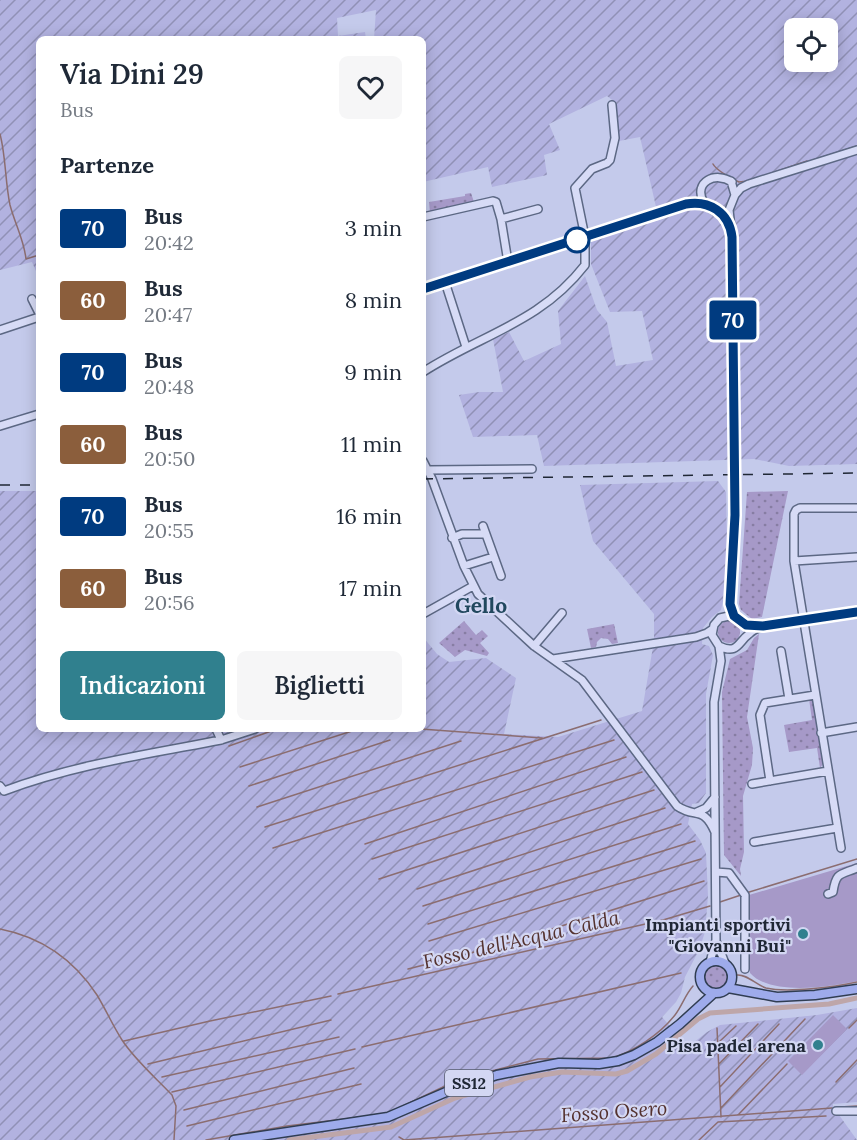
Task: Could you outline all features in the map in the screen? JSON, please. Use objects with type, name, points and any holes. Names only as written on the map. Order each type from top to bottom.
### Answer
[{"type":"main road","points":[[710,962],[725,963],[732,978],[728,988],[722,992],[708,991],[700,979],[701,971],[710,962]]},
{"type":"main road","points":[[732,978],[754,992]]},
{"type":"main road","points":[[693,1010],[702,993],[703,985]]},
{"type":"main road","points":[[728,988],[777,997],[797,997],[857,988]]},
{"type":"main road","points":[[693,1010],[714,993]]},
{"type":"main road","name":"SS12","points":[[234,1140],[388,1118],[453,1089],[497,1075],[559,1063],[599,1064],[618,1061],[657,1042],[680,1024],[693,1010]]},
{"type":"street","points":[[426,370],[466,347],[517,323],[552,300],[585,265],[585,237],[575,188],[592,169],[607,163],[610,159],[615,138],[612,105]]},
{"type":"street","points":[[734,461],[729,210],[735,195],[749,184],[857,150]]},
{"type":"street","points":[[705,203],[702,193],[703,186],[711,178],[721,176],[740,185],[749,184]]},
{"type":"street","points":[[731,181],[735,195]]},
{"type":"street","points":[[426,289],[686,204],[702,193]]},
{"type":"street","points":[[426,216],[493,201],[498,204],[508,262]]},
{"type":"street","points":[[686,204],[705,203],[725,217],[731,228]]},
{"type":"street","points":[[715,210],[725,209],[732,203]]},
{"type":"street","points":[[501,219],[538,208]]},
{"type":"street","points":[[445,282],[466,347]]},
{"type":"street","points":[[32,299],[36,308]]},
{"type":"street","points":[[0,330],[36,316]]},
{"type":"street","points":[[0,426],[36,415]]},
{"type":"street","points":[[426,466],[464,566],[473,586],[488,605],[534,646],[582,680],[677,806],[707,817],[715,832]]},
{"type":"street","points":[[428,470],[532,470]]},
{"type":"street","points":[[735,482],[735,527],[730,604],[734,616],[743,624],[763,626],[857,612]]},
{"type":"street","points":[[841,848],[794,561],[794,514],[795,510],[800,508],[857,508]]},
{"type":"street","points":[[483,526],[501,576]]},
{"type":"street","points":[[452,538],[462,534],[485,534]]},
{"type":"street","points":[[464,566],[494,556]]},
{"type":"street","points":[[794,561],[857,557]]},
{"type":"street","points":[[426,612],[473,586]]},
{"type":"street","points":[[553,659],[707,633],[724,616],[730,604]]},
{"type":"street","points":[[534,646],[562,612]]},
{"type":"street","points":[[724,616],[734,616]]},
{"type":"street","points":[[743,624],[745,636]]},
{"type":"street","points":[[721,661],[731,649],[740,645],[745,636],[763,626]]},
{"type":"street","points":[[710,962],[716,940],[714,702],[721,661],[713,628]]},
{"type":"street","points":[[696,636],[731,649]]},
{"type":"street","points":[[781,651],[789,699]]},
{"type":"street","points":[[770,781],[760,715],[765,703],[815,695]]},
{"type":"street","points":[[821,733],[857,727]]},
{"type":"street","points":[[217,732],[221,740]]},
{"type":"street","points":[[0,786],[4,791],[26,783],[103,764],[221,740],[246,732]]},
{"type":"street","points":[[752,784],[828,771]]},
{"type":"street","points":[[697,812],[706,808],[715,797]]},
{"type":"street","points":[[754,842],[837,828]]},
{"type":"street","points":[[828,894],[833,892],[838,875],[857,868]]},
{"type":"street","points":[[716,872],[729,873],[744,894],[745,969]]},
{"type":"street","points":[[716,940],[725,963]]},
{"type":"street","points":[[836,1111],[857,1111]]},
{"type":"shaded area","points":[[0,0],[857,0],[857,464],[789,466],[754,459],[544,466],[537,435],[473,437],[459,395],[503,392],[493,339],[509,332],[524,361],[561,344],[558,311],[585,276],[597,310],[607,322],[616,366],[653,360],[642,311],[610,312],[591,264],[591,240],[659,220],[640,137],[619,141],[616,103],[607,96],[549,124],[560,150],[544,155],[547,175],[492,187],[488,167],[426,181],[426,36],[374,36],[376,10],[337,18],[338,36],[36,36],[36,271],[32,262],[0,270]]},
{"type":"shaded area","points":[[365,32],[366,36],[338,36]]},
{"type":"shaded area","points":[[471,193],[474,202],[430,213],[429,202]]},
{"type":"shaded area","points":[[718,481],[726,492],[727,546],[723,601],[721,610],[703,628],[702,644],[709,646],[713,655],[706,694],[706,793],[699,803],[692,804],[688,824],[706,853],[708,896],[705,932],[699,950],[685,977],[681,993],[662,1017],[688,1047],[720,1025],[817,1015],[857,1008],[857,1102],[833,1104],[833,1115],[839,1115],[857,1140],[0,1140],[0,491],[36,491],[36,732],[426,732],[426,641],[437,654],[449,662],[486,658],[516,678],[504,734],[558,737],[642,711],[654,641],[654,614],[593,541],[580,485]]},
{"type":"shaded area","points":[[788,491],[762,617],[752,619],[741,610],[739,604],[747,492]]},
{"type":"shaded area","points":[[464,621],[476,635],[482,630],[488,636],[480,643],[489,653],[487,656],[465,650],[455,657],[439,643]]},
{"type":"shaded area","points":[[725,621],[733,621],[740,628],[740,636],[733,643],[725,643],[718,636],[718,628]]},
{"type":"shaded area","points":[[614,624],[618,643],[612,644],[608,639],[601,638],[596,647],[591,648],[587,629]]},
{"type":"shaded area","points":[[759,634],[747,717],[753,748],[752,765],[743,796],[744,852],[740,869],[741,876],[724,855],[722,692],[730,659],[747,650]]},
{"type":"shaded area","points":[[809,699],[813,701],[823,764],[820,768],[817,748],[789,752],[784,725],[812,720]]},
{"type":"shaded area","name":"Impianti sportivi \"Giovanni Bui\"","points":[[857,863],[857,981],[832,986],[786,987],[771,985],[750,973],[749,895]]},
{"type":"shaded area","points":[[718,964],[726,970],[728,979],[723,987],[713,988],[705,982],[704,972],[710,966]]},
{"type":"shaded area","name":"Pisa padel arena","points":[[833,1015],[847,1029],[802,1075],[788,1061]]},
{"type":"waterway","points":[[0,134],[10,205],[26,259],[36,256]]},
{"type":"waterway","points":[[813,160],[857,146]]},
{"type":"waterway","points":[[713,164],[728,177],[739,182],[807,161]]},
{"type":"waterway","points":[[265,827],[601,720]]},
{"type":"waterway","points":[[426,729],[542,738]]},
{"type":"waterway","points":[[229,746],[269,732]]},
{"type":"waterway","points":[[240,767],[349,732]]},
{"type":"waterway","points":[[249,786],[390,740]]},
{"type":"waterway","points":[[273,848],[614,740]]},
{"type":"waterway","points":[[257,807],[461,741]]},
{"type":"waterway","points":[[365,844],[626,757]]},
{"type":"waterway","points":[[372,859],[642,772]]},
{"type":"waterway","points":[[379,879],[654,790]]},
{"type":"waterway","points":[[417,889],[665,808]]},
{"type":"waterway","points":[[423,906],[681,824]]},
{"type":"waterway","points":[[428,924],[695,841]]},
{"type":"waterway","points":[[429,941],[701,859]]},
{"type":"waterway","name":"Fosso dell'Acqua Calda","points":[[746,893],[857,859]]},
{"type":"waterway","points":[[408,969],[498,946],[704,881]]},
{"type":"waterway","name":"Fosso dell'Acqua Calda","points":[[720,902],[741,895]]},
{"type":"waterway","name":"Fosso dell'Acqua Calda","points":[[338,994],[663,920],[710,906]]},
{"type":"waterway","points":[[0,929],[43,944],[67,961],[88,982],[127,1047],[172,1095],[176,1106],[174,1140]]},
{"type":"waterway","points":[[362,1047],[681,973]]},
{"type":"waterway","points":[[737,975],[744,976],[766,988],[786,990],[811,989],[857,982]]},
{"type":"waterway","points":[[403,1106],[460,1079],[538,1059],[611,1058],[620,1055],[637,1047],[662,1029],[675,1015],[693,986]]},
{"type":"waterway","name":"Fosso dell'Acqua Calda","points":[[124,1041],[331,996]]},
{"type":"waterway","points":[[289,1140],[391,1127],[455,1098],[530,1077],[562,1072],[616,1074],[627,1071],[656,1054],[698,1019],[710,1013],[829,1004],[857,998]]},
{"type":"waterway","points":[[721,1108],[805,1019]]},
{"type":"waterway","points":[[148,1064],[331,1020]]},
{"type":"waterway","points":[[849,1028],[857,1020]]},
{"type":"waterway","points":[[719,1064],[758,1024]]},
{"type":"waterway","points":[[720,1087],[779,1024]]},
{"type":"waterway","points":[[719,1042],[736,1026]]},
{"type":"waterway","points":[[717,1028],[721,1117]]},
{"type":"waterway","points":[[162,1077],[339,1037]]},
{"type":"waterway","points":[[172,1092],[355,1049]]},
{"type":"waterway","points":[[836,1082],[857,1060]]},
{"type":"waterway","points":[[738,1115],[787,1064]]},
{"type":"waterway","points":[[184,1110],[354,1068]]},
{"type":"waterway","points":[[187,1126],[361,1084]]},
{"type":"waterway","name":"Fosso Osero","points":[[840,1107],[857,1106]]},
{"type":"waterway","name":"Fosso Osero","points":[[399,1137],[404,1140],[832,1108]]},
{"type":"waterway","points":[[206,1140],[287,1126],[369,1116]]},
{"type":"waterway","points":[[699,1140],[718,1122],[826,1116]]},
{"type":"tunnel","points":[[734,461],[735,481]]},
{"type":"railway","points":[[426,479],[857,473]]},
{"type":"railway","points":[[0,485],[36,485]]},
{"type":"bus line","name":"70","points":[[426,288],[686,204],[705,203],[720,213],[731,228],[732,237],[735,539],[730,604],[734,616],[743,624],[755,627],[857,612]]},
{"type":"place","name":"Impianti sportivi \"Giovanni Bui\"","points":[[803,934]]},
{"type":"place","name":"Pisa padel arena","points":[[818,1045]]},
{"type":"district","name":"Gello","points":[[481,605]]}]
